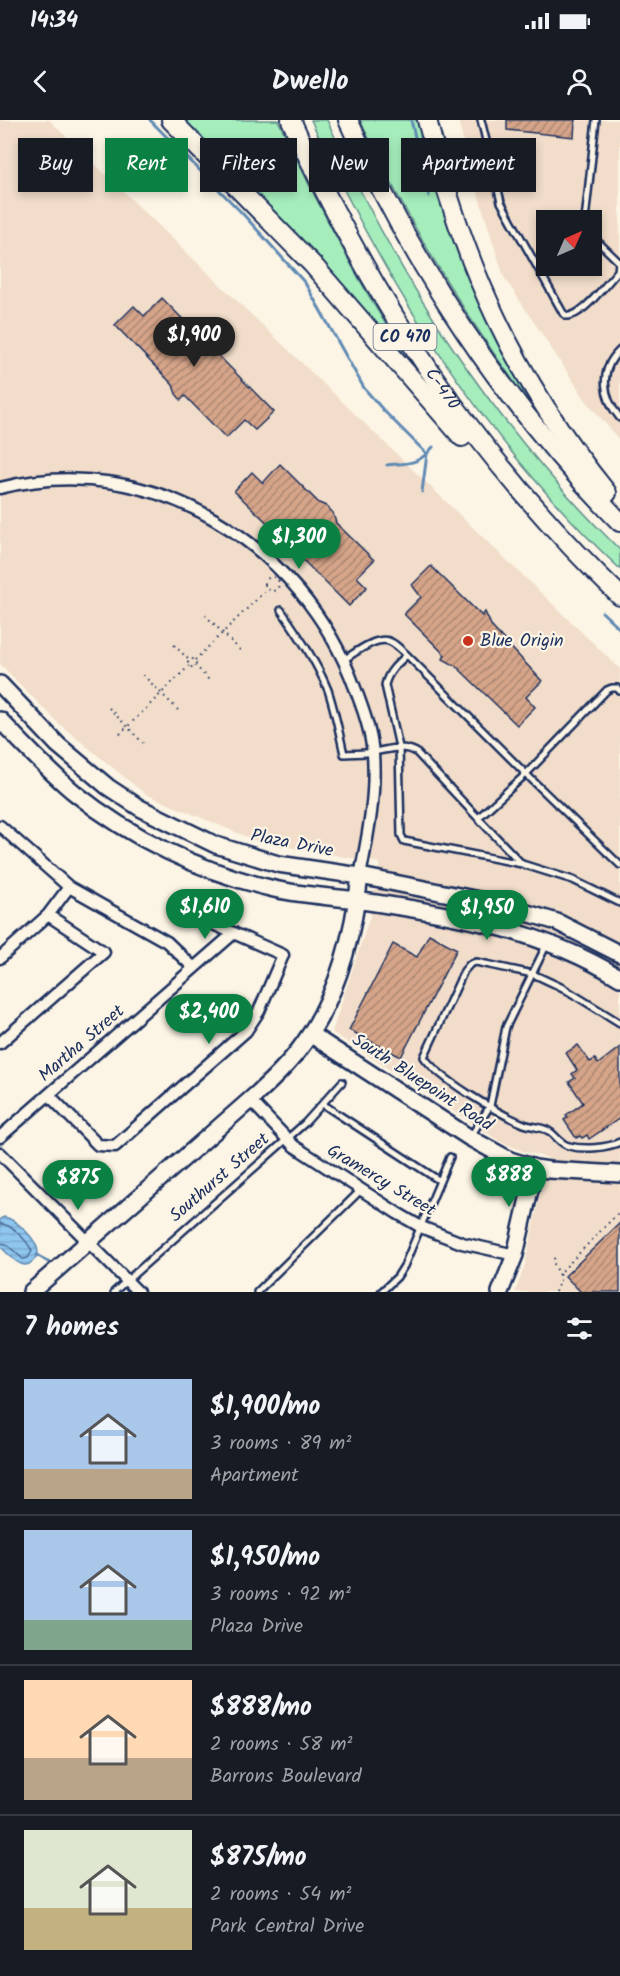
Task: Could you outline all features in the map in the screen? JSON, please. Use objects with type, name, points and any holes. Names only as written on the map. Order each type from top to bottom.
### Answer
[{"type":"highway","points":[[171,120],[313,265],[525,509],[556,530]]},
{"type":"highway","name":"C-470","points":[[291,120],[351,243],[410,343],[471,430],[513,482],[620,596]]},
{"type":"highway","name":"CO 470","points":[[348,120],[399,223],[463,329],[543,437],[620,522]]},
{"type":"highway","points":[[427,120],[457,226],[478,282],[497,323],[555,423],[581,460],[620,508]]},
{"type":"street","points":[[0,488],[42,480],[92,480],[149,491],[198,511],[245,539],[284,574],[320,616],[345,659],[365,713],[373,753],[374,796],[351,934],[340,974],[310,1034],[288,1064],[250,1100],[31,1292]]},
{"type":"street","name":"Plaza Drive","points":[[0,684],[74,759],[108,787],[140,808],[186,832],[246,856],[278,864],[360,876],[528,912],[584,935],[620,954]]},
{"type":"street","points":[[0,720],[41,763],[75,793],[127,829],[175,855],[218,872],[272,889],[357,901],[488,924],[520,932],[575,954],[620,978]]},
{"type":"street","points":[[0,826],[69,887],[167,942],[194,968]]},
{"type":"street","points":[[0,958],[48,915],[69,887]]},
{"type":"street","points":[[49,1095],[98,1145],[115,1146],[246,1031],[259,1011],[283,955],[179,909]]},
{"type":"street","points":[[0,1043],[104,952],[48,915]]},
{"type":"street","name":"Martha Street","points":[[0,1137],[234,933]]},
{"type":"street","name":"South Bluepoint Road","points":[[310,1034],[470,1138],[510,1160],[536,1168],[620,1174]]},
{"type":"street","name":"Gramercy Street","points":[[250,1100],[287,1140],[360,1191],[421,1227],[468,1245],[515,1255]]},
{"type":"street","points":[[0,1153],[138,1292]]},
{"type":"street","points":[[500,1292],[515,1255],[536,1168]]},
{"type":"lane","points":[[481,120],[505,210],[536,265]]},
{"type":"lane","points":[[586,210],[596,120]]},
{"type":"lane","points":[[542,276],[563,313],[571,316],[581,310],[620,267],[619,262],[602,245]]},
{"type":"lane","points":[[620,350],[610,363],[605,376],[609,403],[620,417]]},
{"type":"lane","points":[[281,610],[306,647],[323,680],[333,707],[344,754],[373,753],[399,747],[416,752],[522,864]]},
{"type":"lane","points":[[345,659],[373,644],[383,641],[393,642],[620,865]]},
{"type":"lane","points":[[407,655],[393,668],[385,685],[399,747],[401,835],[404,841],[522,864],[573,880],[620,903]]},
{"type":"lane","points":[[478,818],[526,774],[607,690],[617,688],[620,691]]},
{"type":"lane","points":[[470,1138],[490,1106],[502,1037],[548,943]]},
{"type":"lane","points":[[620,1023],[563,988],[533,974],[476,962],[470,964],[464,971],[424,1057],[434,1069],[490,1106],[526,1125],[548,1130],[561,1144],[572,1147],[609,1146],[620,1142]]},
{"type":"lane","name":"Southurst Street","points":[[114,1292],[287,1140],[324,1105],[342,1082]]},
{"type":"lane","points":[[324,1105],[440,1181]]},
{"type":"lane","points":[[381,1292],[401,1272],[450,1157]]},
{"type":"lane","points":[[257,1292],[360,1191]]},
{"type":"path","points":[[268,578],[277,579],[279,585],[277,589],[273,591],[267,589],[265,582],[268,578]]},
{"type":"path","points":[[209,680],[195,665],[195,660],[267,589]]},
{"type":"path","points":[[205,615],[240,650]]},
{"type":"path","points":[[174,645],[189,660],[189,666]]},
{"type":"path","points":[[189,660],[195,660]]},
{"type":"path","points":[[120,734],[189,666],[195,665]]},
{"type":"path","points":[[143,675],[178,710]]},
{"type":"path","points":[[109,708],[143,743]]},
{"type":"path","points":[[558,1275],[620,1211]]},
{"type":"path","points":[[555,1256],[553,1262],[561,1278],[555,1292]]},
{"type":"shaded area","points":[[0,120],[49,120],[68,138],[18,138],[18,192],[93,192],[93,162],[105,174],[105,192],[124,192],[620,669],[620,1292],[515,1292],[525,1265],[548,1158],[499,1141],[332,1032],[370,916],[380,863],[259,842],[145,794],[58,723],[0,664]]},
{"type":"shaded area","points":[[458,120],[620,120],[620,441],[585,399],[504,277],[477,192],[536,192],[536,138],[463,138]]},
{"type":"green space","points":[[181,120],[278,120],[287,138],[200,138],[200,140]]},
{"type":"green space","points":[[311,120],[327,120],[336,138],[319,138]]},
{"type":"green space","points":[[360,120],[419,120],[424,138],[401,138],[401,192],[438,192],[472,287],[535,406],[533,407],[484,339],[418,232],[389,178],[389,138],[369,138]]},
{"type":"green space","points":[[297,160],[309,185],[309,192],[313,192],[373,303],[410,363],[249,192],[297,192]]},
{"type":"green space","points":[[345,192],[362,192],[418,294],[454,349],[532,454],[620,550],[620,569],[572,521],[483,416],[443,360],[372,243]]},
{"type":"water","points":[[4,1217],[20,1226],[34,1242],[38,1253],[29,1264],[24,1265],[14,1260],[0,1246],[0,1219]]},
{"type":"building","points":[[507,120],[575,120],[574,137],[507,130]]},
{"type":"building","points":[[162,298],[274,412],[255,430],[244,420],[226,438],[185,396],[181,400],[173,385],[115,325],[134,306],[144,316]]},
{"type":"building","points":[[280,464],[319,503],[333,513],[336,523],[374,560],[357,577],[367,587],[349,606],[302,559],[290,553],[282,544],[280,535],[234,491],[252,472],[263,483]]},
{"type":"building","name":"Blue Origin","points":[[431,566],[482,616],[485,612],[492,627],[542,681],[526,697],[535,707],[517,725],[456,666],[443,659],[445,655],[404,614],[421,597],[412,585]]},
{"type":"building","points":[[429,934],[457,949],[401,1057],[349,1030],[393,944],[417,957]]},
{"type":"building","points":[[578,1045],[590,1062],[595,1059],[598,1064],[620,1047],[620,1118],[589,1139],[587,1135],[576,1138],[564,1120],[568,1117],[566,1115],[583,1103],[569,1082],[575,1078],[572,1074],[577,1070],[566,1053]]},
{"type":"building","points":[[620,1223],[620,1292],[581,1292],[565,1276]]},
{"type":"waterway","points":[[150,120],[242,213],[305,283],[364,388],[427,454],[422,492]]},
{"type":"waterway","points":[[411,120],[429,196]]},
{"type":"waterway","points":[[387,465],[418,460],[433,447]]},
{"type":"waterway","points":[[602,612],[620,629]]},
{"type":"waterway","points":[[37,1255],[51,1264]]},
{"type":"place","name":"Blue Origin","points":[[468,641]]}]
